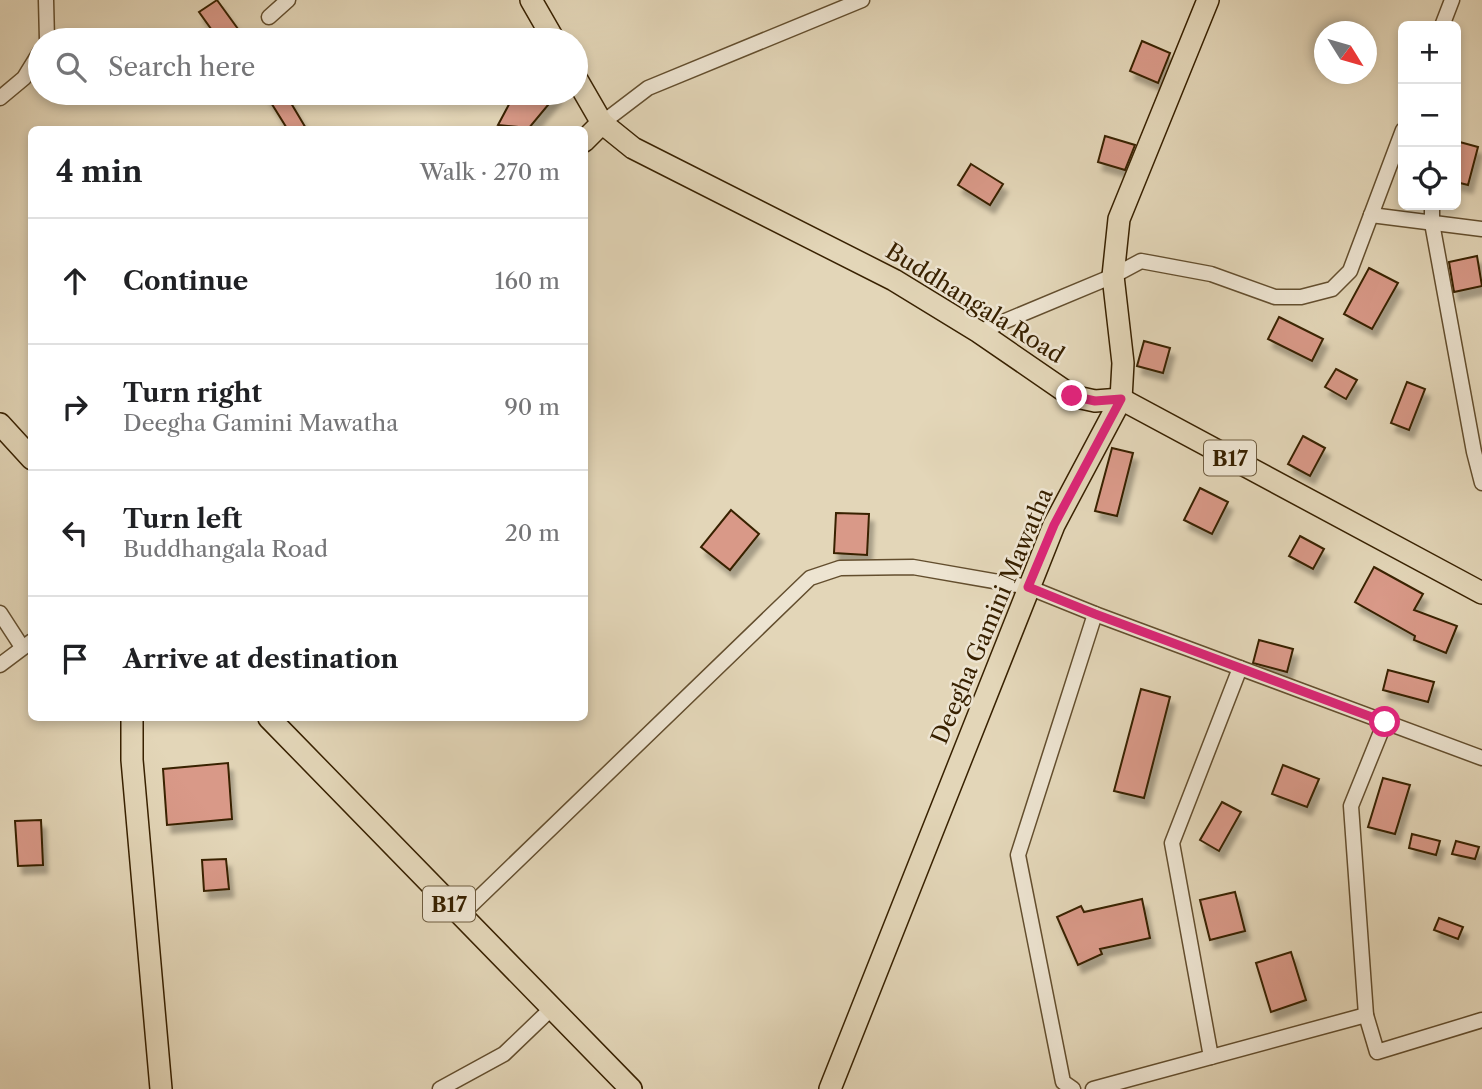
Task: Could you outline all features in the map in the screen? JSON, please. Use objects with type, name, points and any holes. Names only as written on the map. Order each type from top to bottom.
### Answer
[{"type":"main road","points":[[531,0],[547,28]]},
{"type":"main road","name":"Deegha Gamini Mawatha","points":[[830,1089],[1054,525],[1121,399],[1124,363],[1113,276],[1119,219],[1208,0]]},
{"type":"main road","name":"Buddhangala Road","points":[[588,99],[602,123],[633,148],[894,280],[979,332],[1072,396],[1095,401],[1121,399],[1482,593]]},
{"type":"main road","points":[[588,137],[602,123]]},
{"type":"main road","points":[[0,424],[28,455]]},
{"type":"main road","points":[[132,721],[133,774],[161,1089]]},
{"type":"main road","name":"B17","points":[[272,721],[631,1089]]},
{"type":"street","points":[[46,0],[47,28]]},
{"type":"street","points":[[269,17],[288,0]]},
{"type":"street","points":[[602,123],[648,88],[862,0]]},
{"type":"street","points":[[1444,21],[1452,0]]},
{"type":"street","points":[[0,98],[28,72]]},
{"type":"street","points":[[979,332],[1113,276],[1141,261],[1211,274],[1275,297],[1301,297],[1332,289],[1350,271],[1398,143]]},
{"type":"street","points":[[1432,210],[1482,483]]},
{"type":"street","points":[[1371,215],[1482,229]]},
{"type":"street","points":[[460,916],[810,578],[840,568],[913,567],[1028,587],[1482,758]]},
{"type":"street","points":[[0,614],[27,644],[0,665]]},
{"type":"street","points":[[1073,1089],[1063,1082],[1018,855],[1095,614]]},
{"type":"street","points":[[1211,1057],[1172,843],[1240,668]]},
{"type":"street","points":[[1385,722],[1351,806],[1366,1015],[1377,1052],[1482,1020]]},
{"type":"street","points":[[440,1089],[504,1054],[552,1008]]},
{"type":"street","points":[[1093,1089],[1366,1015]]},
{"type":"building","points":[[217,0],[237,28],[210,28],[199,12]]},
{"type":"building","points":[[1142,41],[1170,53],[1158,83],[1130,71]]},
{"type":"building","points":[[272,105],[292,105],[305,126],[286,126]]},
{"type":"building","points":[[509,105],[548,105],[531,126],[498,125]]},
{"type":"building","points":[[1105,136],[1135,145],[1125,170],[1098,162]]},
{"type":"building","points":[[1461,142],[1478,147],[1468,185],[1461,183]]},
{"type":"building","points":[[971,164],[1003,184],[990,205],[958,185]]},
{"type":"building","points":[[1477,256],[1482,286],[1454,292],[1449,262]]},
{"type":"building","points":[[1369,268],[1398,283],[1372,329],[1344,314]]},
{"type":"building","points":[[1279,317],[1323,339],[1312,361],[1268,339]]},
{"type":"building","points":[[1144,341],[1170,348],[1163,373],[1137,366]]},
{"type":"building","points":[[1336,369],[1357,380],[1346,399],[1325,387]]},
{"type":"building","points":[[1407,382],[1425,389],[1409,430],[1391,423]]},
{"type":"building","points":[[1303,436],[1325,448],[1310,476],[1288,464]]},
{"type":"building","points":[[1112,448],[1133,453],[1117,516],[1095,511]]},
{"type":"building","points":[[1200,488],[1228,502],[1212,534],[1184,520]]},
{"type":"building","points":[[731,510],[759,534],[730,570],[701,547]]},
{"type":"building","points":[[836,513],[869,514],[867,555],[834,553]]},
{"type":"building","points":[[1300,536],[1324,549],[1313,569],[1289,556]]},
{"type":"building","points":[[1374,567],[1423,594],[1414,610],[1457,626],[1446,653],[1414,640],[1415,636],[1355,602]]},
{"type":"building","points":[[1259,640],[1293,649],[1287,672],[1253,663]]},
{"type":"building","points":[[1388,670],[1434,682],[1428,702],[1383,690]]},
{"type":"building","points":[[1141,689],[1170,697],[1144,798],[1114,791]]},
{"type":"building","points":[[228,763],[232,819],[167,825],[163,769]]},
{"type":"building","points":[[1283,765],[1319,779],[1307,807],[1272,794]]},
{"type":"building","points":[[1383,778],[1410,785],[1395,834],[1368,827]]},
{"type":"building","points":[[1222,802],[1241,812],[1219,851],[1200,840]]},
{"type":"building","points":[[41,820],[43,865],[18,866],[15,821]]},
{"type":"building","points":[[1412,834],[1440,841],[1436,855],[1409,848]]},
{"type":"building","points":[[1456,841],[1479,847],[1475,859],[1452,854]]},
{"type":"building","points":[[226,859],[229,889],[204,891],[202,860]]},
{"type":"building","points":[[1235,892],[1245,931],[1210,940],[1200,900]]},
{"type":"building","points":[[1142,899],[1150,938],[1100,949],[1102,954],[1078,965],[1057,917],[1081,906],[1084,912]]},
{"type":"building","points":[[1439,918],[1463,927],[1458,939],[1434,930]]},
{"type":"building","points":[[1291,952],[1306,1000],[1271,1012],[1256,963]]},
{"type":"route","points":[[1072,396],[1095,401],[1121,399],[1054,525],[1028,587],[1385,722]]}]
